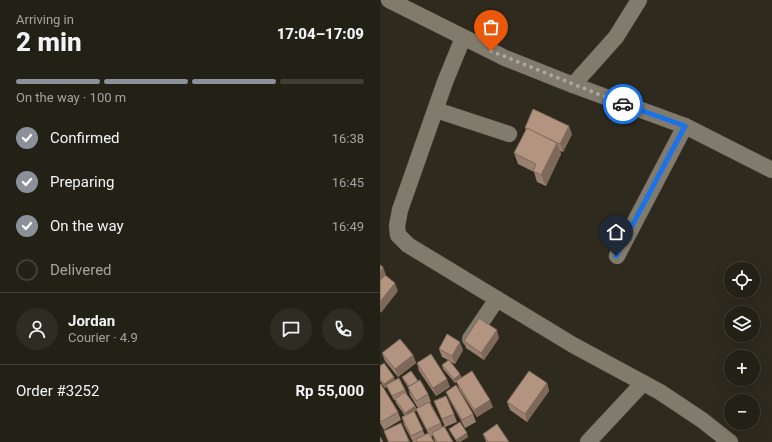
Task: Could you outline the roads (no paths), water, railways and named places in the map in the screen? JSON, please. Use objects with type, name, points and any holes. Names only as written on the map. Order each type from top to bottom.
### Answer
[{"type":"street","points":[[389,0],[505,58],[685,126],[772,170]]},
{"type":"street","points":[[574,85],[616,37],[639,0]]},
{"type":"street","points":[[463,38],[400,210],[397,226],[398,235],[408,245],[426,257],[573,345],[660,392],[702,420],[730,442]]},
{"type":"street","points":[[436,110],[509,134]]},
{"type":"street","points":[[616,256],[685,126]]},
{"type":"street","points":[[466,344],[497,299]]},
{"type":"street","points":[[588,442],[643,383]]}]
